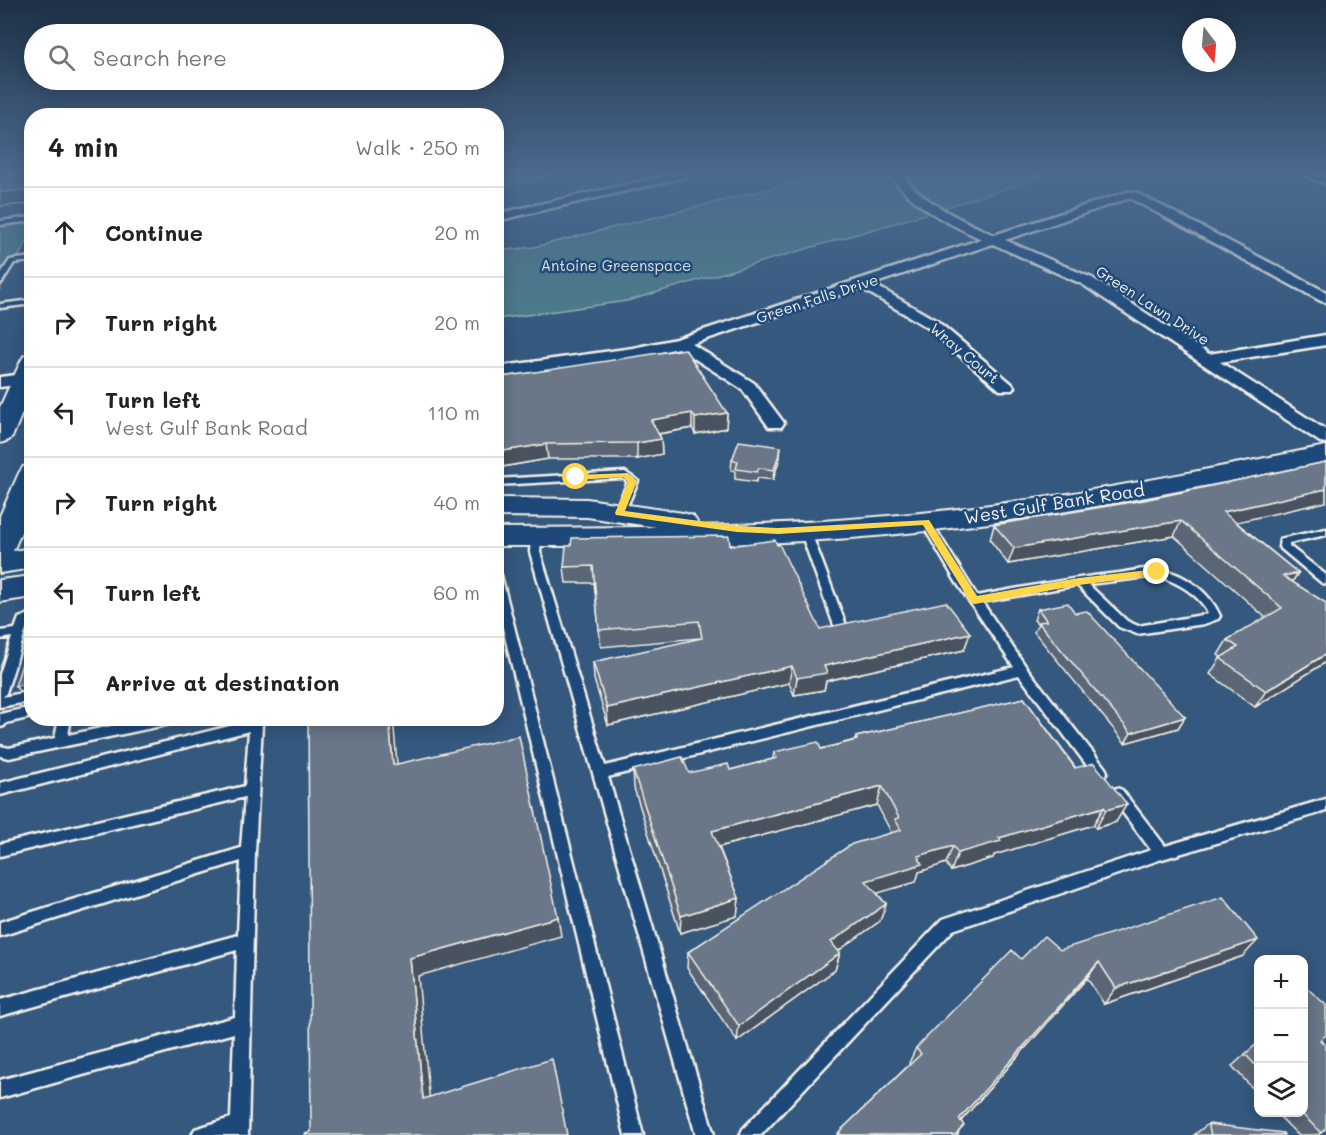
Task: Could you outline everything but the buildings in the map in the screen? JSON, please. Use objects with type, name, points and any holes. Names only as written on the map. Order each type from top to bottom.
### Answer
[{"type":"street","name":"Green Lawn Drive","points":[[968,228],[1087,281],[1326,438]]},
{"type":"street","name":"Green Falls Drive","points":[[504,371],[633,353],[680,343],[1028,228]]},
{"type":"street","name":"Green Falls Drive","points":[[1195,228],[1326,298]]},
{"type":"street","name":"Wray Court","points":[[861,283],[932,324],[1006,387]]},
{"type":"street","points":[[1208,359],[1326,340]]},
{"type":"street","points":[[680,343],[748,386],[775,423]]},
{"type":"street","points":[[0,435],[21,375]]},
{"type":"street","name":"West Gulf Bank Road","points":[[504,537],[680,538],[926,522],[1112,496],[1326,454]]},
{"type":"street","name":"West Gulf Bank Road","points":[[504,507],[587,508],[737,529],[792,531]]},
{"type":"street","points":[[0,549],[22,523]]},
{"type":"street","points":[[0,563],[24,559]]},
{"type":"street","points":[[0,591],[24,587]]},
{"type":"lane","points":[[0,281],[12,261],[24,260]]},
{"type":"lane","points":[[0,306],[24,304]]},
{"type":"lane","points":[[504,482],[625,475],[633,481],[619,513]]},
{"type":"lane","points":[[926,522],[1022,670],[1162,853]]},
{"type":"lane","points":[[792,531],[842,628]]},
{"type":"lane","points":[[1326,532],[1284,541],[1284,547],[1326,580]]},
{"type":"lane","points":[[536,537],[535,552],[705,1135]]},
{"type":"lane","points":[[975,600],[1079,581],[1157,572],[1170,574],[1180,579],[1212,608],[1214,616],[1204,620],[1137,630],[1123,624],[1079,581]]},
{"type":"lane","points":[[504,607],[634,1135]]},
{"type":"lane","points":[[24,621],[0,694],[24,696]]},
{"type":"lane","points":[[0,635],[20,632]]},
{"type":"lane","points":[[600,773],[1022,670]]},
{"type":"lane","points":[[0,722],[1,718],[24,714]]},
{"type":"lane","points":[[61,742],[64,726]]},
{"type":"lane","points":[[0,751],[9,753],[137,726]]},
{"type":"lane","points":[[0,789],[237,726]]},
{"type":"lane","points":[[201,1135],[239,1130],[248,852],[256,726]]},
{"type":"lane","points":[[0,850],[252,790]]},
{"type":"lane","points":[[749,1135],[948,924],[1162,853],[1326,805]]},
{"type":"lane","points":[[0,929],[248,852]]},
{"type":"lane","points":[[0,1008],[245,940]]},
{"type":"lane","points":[[0,1089],[242,1023]]},
{"type":"green space","points":[[0,228],[24,228],[24,246],[0,289]]},
{"type":"green space","name":"Antoine Greenspace","points":[[611,228],[878,228],[627,301],[504,318],[504,250],[534,247]]},
{"type":"route","points":[[576,477],[625,475],[633,481],[619,513],[665,520],[737,529],[778,531],[926,522],[975,600],[1079,581],[1157,572]]}]
